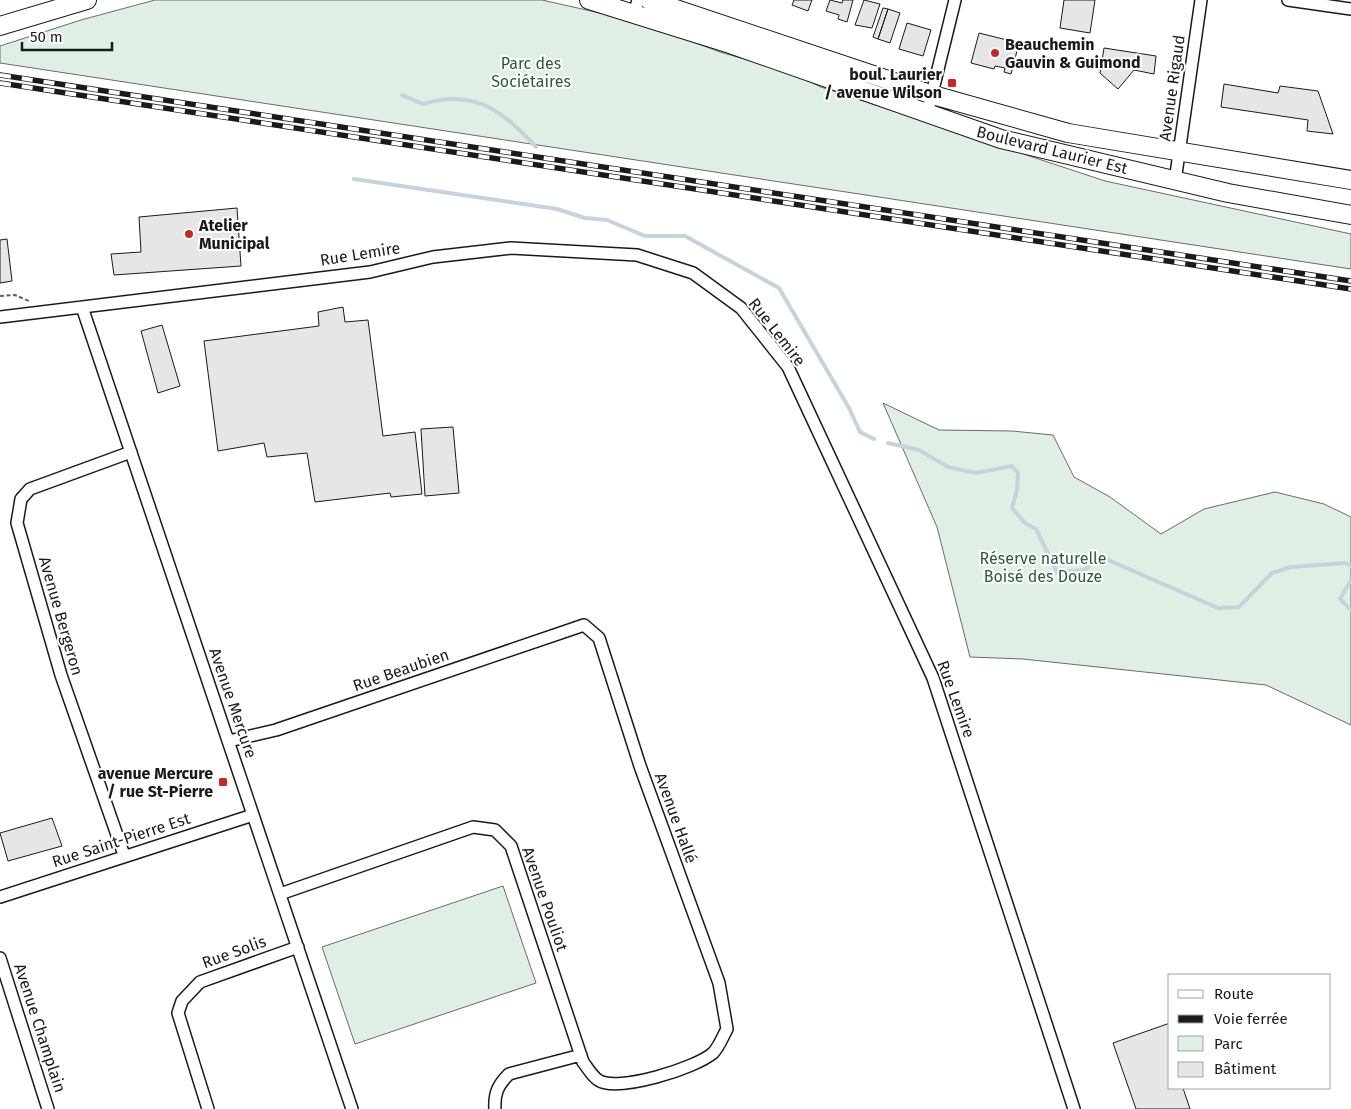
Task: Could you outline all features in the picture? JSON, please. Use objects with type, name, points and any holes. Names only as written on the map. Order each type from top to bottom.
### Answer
[{"type":"main road","points":[[0,26],[87,0]]},
{"type":"main road","name":"Boulevard Laurier Est","points":[[589,0],[636,7],[730,44],[1001,140],[1228,193],[1351,215]]},
{"type":"main road","name":"Boulevard Laurier Est","points":[[650,0],[933,95],[1068,133],[1179,153],[1351,180]]},
{"type":"street","points":[[927,114],[955,0]]},
{"type":"street","name":"Avenue Rigaud","points":[[1175,181],[1201,0]]},
{"type":"street","points":[[1288,0],[1351,10]]},
{"type":"street","name":"Rue Lemire","points":[[0,317],[370,272],[433,257],[511,248],[637,255],[693,273],[741,308],[788,367],[933,678],[1074,1109]]},
{"type":"street","name":"Avenue Mercure","points":[[82,307],[352,1109]]},
{"type":"street","name":"Avenue Bergeron","points":[[124,855],[61,675],[16,523],[21,498],[30,489],[131,452]]},
{"type":"street","name":"Rue Beaubien","points":[[228,742],[276,730],[584,625]]},
{"type":"street","name":"Avenue Hallé","points":[[584,625],[599,638],[640,766],[719,983],[727,1030],[713,1052],[688,1066],[640,1081],[610,1084],[598,1080]]},
{"type":"street","name":"Rue Saint-Pierre Est","points":[[0,897],[124,855],[253,815]]},
{"type":"street","name":"Avenue Pouliot","points":[[280,894],[473,826],[495,830],[511,846],[583,1062],[598,1080]]},
{"type":"street","name":"Rue Solis","points":[[208,1109],[178,1013],[182,1001],[200,982],[298,947]]},
{"type":"street","name":"Avenue Champlain","points":[[0,958],[48,1109]]},
{"type":"street","points":[[495,1109],[495,1094],[500,1082],[509,1074],[581,1055]]},
{"type":"path","points":[[0,296],[14,294],[29,301],[33,313]]},
{"type":"green space","name":"Parc des Sociétaires","points":[[155,0],[542,0],[640,22],[720,52],[789,72],[821,87],[1105,181],[1351,234],[1351,269],[0,63],[0,46],[81,20]]},
{"type":"green space","name":"Réserve naturelle Boisé des Douze","points":[[883,403],[939,430],[1012,431],[1053,435],[1074,477],[1110,497],[1161,534],[1204,509],[1275,492],[1324,504],[1351,517],[1351,725],[1266,685],[1023,659],[970,657],[937,527]]},
{"type":"green space","points":[[503,886],[536,983],[355,1044],[322,947]]},
{"type":"building","points":[[794,0],[812,0],[808,11],[792,5]]},
{"type":"building","points":[[830,0],[842,3],[843,0],[853,0],[847,22],[838,19],[839,15],[826,11]]},
{"type":"building","points":[[864,0],[880,4],[872,28],[855,25]]},
{"type":"building","points":[[1064,0],[1095,0],[1090,33],[1060,28]]},
{"type":"building","points":[[883,8],[888,9],[878,39],[873,37]]},
{"type":"building","points":[[888,9],[900,13],[890,43],[878,39]]},
{"type":"building","points":[[907,23],[931,30],[923,56],[899,49]]},
{"type":"building","name":"Beauchemin Gauvin & Guimond","points":[[979,33],[1019,43],[1011,74],[1004,72],[1005,68],[995,66],[994,69],[971,63]]},
{"type":"building","points":[[1104,48],[1156,56],[1154,74],[1134,70],[1118,89],[1100,73]]},
{"type":"building","points":[[1224,84],[1278,93],[1280,86],[1318,91],[1333,134],[1307,131],[1308,120],[1221,107]]},
{"type":"building","name":"Atelier Municipal","points":[[237,208],[241,266],[114,275],[111,254],[141,252],[139,217]]},
{"type":"building","points":[[7,239],[12,281],[0,283],[0,240]]},
{"type":"building","points":[[343,307],[345,322],[368,320],[383,436],[415,432],[422,494],[391,497],[390,493],[315,502],[307,453],[267,457],[264,443],[218,451],[204,341],[319,326],[318,312]]},
{"type":"building","points":[[162,325],[180,386],[158,393],[141,331]]},
{"type":"building","points":[[453,427],[459,493],[425,496],[421,429]]},
{"type":"building","points":[[52,818],[62,846],[8,861],[0,833]]},
{"type":"building","points":[[1168,1024],[1168,1089],[1183,1089],[1190,1109],[1136,1109],[1113,1043]]},
{"type":"waterway","points":[[402,95],[423,104],[458,99],[473,101],[486,106],[499,113],[536,147]]},
{"type":"waterway","points":[[354,179],[557,209],[585,218],[607,220],[645,236],[685,236],[779,288],[849,408],[860,432],[874,439]]},
{"type":"waterway","points":[[888,443],[919,450],[948,467],[976,473],[1012,466],[1018,473],[1017,490],[1012,508],[1025,523],[1036,529],[1057,572],[1085,570],[1099,556],[1218,608],[1239,607],[1272,573],[1291,567],[1346,563],[1351,566]]},
{"type":"waterway","points":[[1351,580],[1340,599],[1351,610]]},
{"type":"railway","points":[[0,75],[1351,281]]},
{"type":"railway","points":[[0,83],[1351,289]]},
{"type":"place","name":"Beauchemin Gauvin & Guimond","points":[[995,53]]},
{"type":"place","name":"boul. Laurier / avenue Wilson","points":[[952,83]]},
{"type":"place","name":"Atelier Municipal","points":[[189,234]]},
{"type":"place","name":"avenue Mercure / rue St-Pierre","points":[[223,782]]}]
